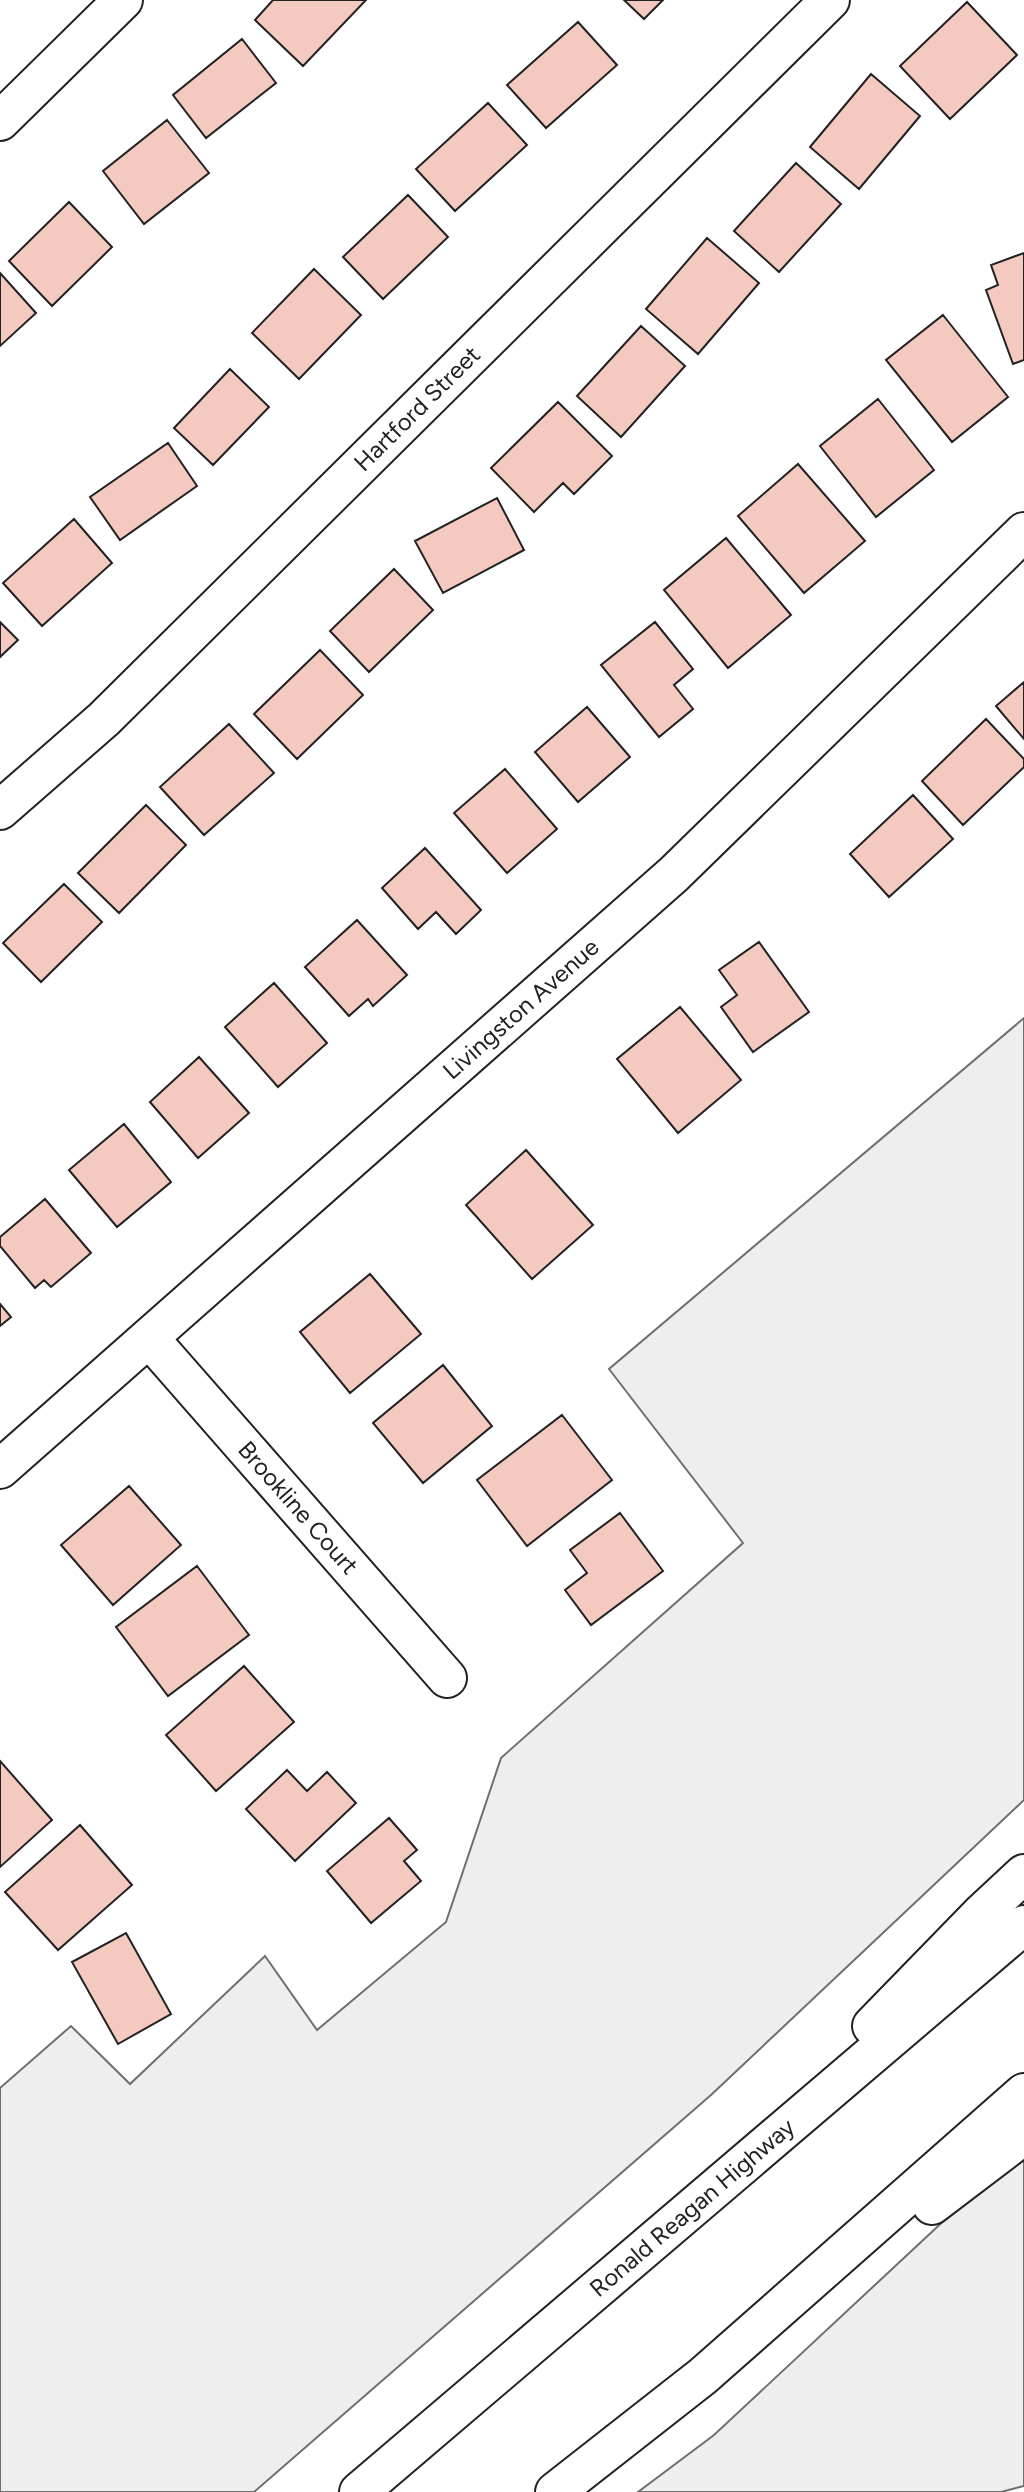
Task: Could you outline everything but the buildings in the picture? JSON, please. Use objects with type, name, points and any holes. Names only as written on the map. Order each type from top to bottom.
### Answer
[{"type":"main road","points":[[0,121],[123,0]]},
{"type":"main road","name":"Hartford Street","points":[[0,810],[103,719],[830,0]]},
{"type":"main road","name":"Livingston Avenue","points":[[0,1469],[674,874],[1024,532]]},
{"type":"main road","name":"Brookline Court","points":[[149,1338],[447,1678]]},
{"type":"main road","points":[[695,2206],[1024,1874]]},
{"type":"main road","name":"Ronald Reagan Highway","points":[[359,2492],[1024,1925]]},
{"type":"main road","points":[[703,2376],[1024,2093]]},
{"type":"main road","points":[[555,2492],[703,2376],[1024,2135]]},
{"type":"shaded area","points":[[1024,1018],[1024,1800],[711,2095],[254,2492],[0,2492],[0,2088],[71,2026],[130,2084],[265,1956],[317,2030],[446,1922],[501,1758],[743,1543],[609,1369]]},
{"type":"shaded area","points":[[1024,2146],[1024,2486],[1001,2492],[638,2492],[714,2435]]}]
